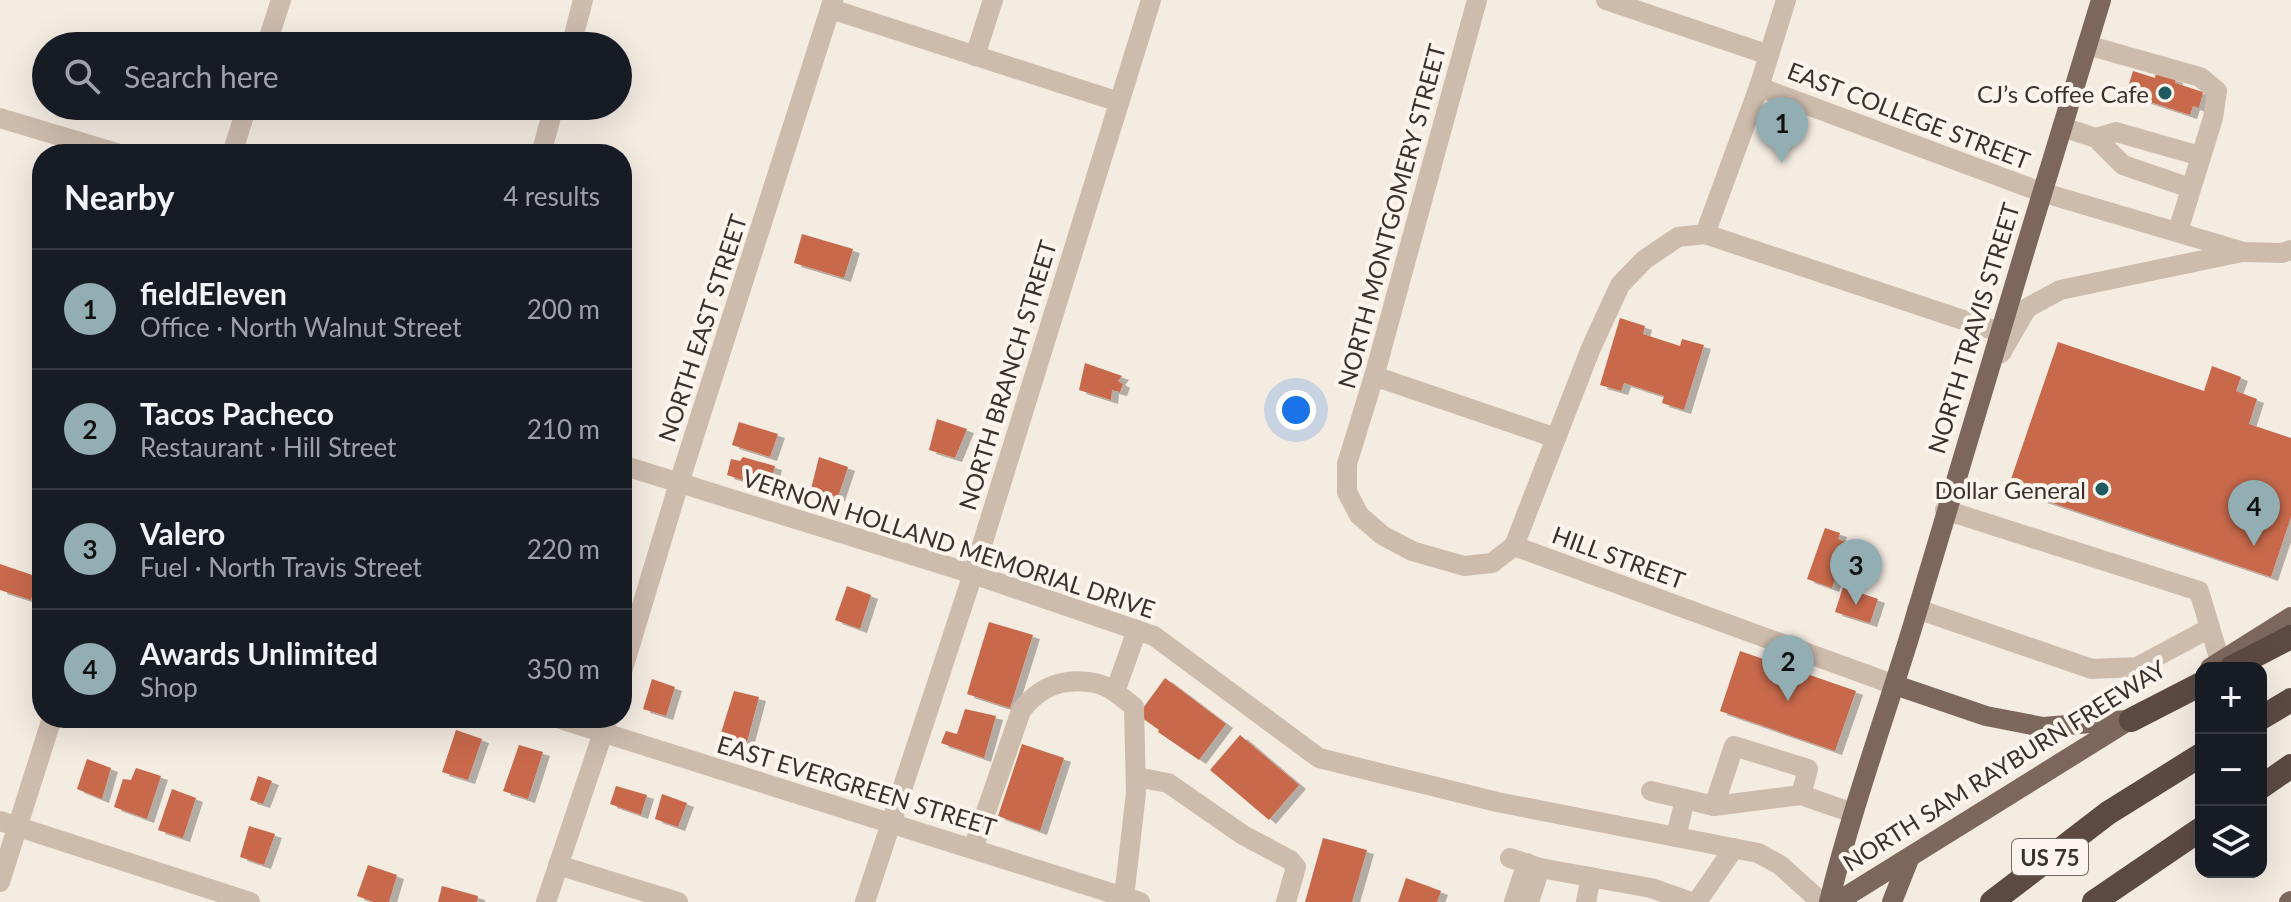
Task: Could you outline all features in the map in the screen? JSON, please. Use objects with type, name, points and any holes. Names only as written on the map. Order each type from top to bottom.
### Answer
[{"type":"highway","points":[[2230,662],[2291,637]]},
{"type":"highway","points":[[2131,720],[2195,687]]},
{"type":"highway","points":[[2267,714],[2291,700]]},
{"type":"highway","name":"US 75","points":[[1992,902],[2108,813],[2195,759]]},
{"type":"highway","points":[[2267,783],[2291,766]]},
{"type":"highway","name":"US 75","points":[[2094,902],[2195,833]]},
{"type":"highway","points":[[2101,902],[2120,885]]},
{"type":"main road","name":"NORTH TRAVIS STREET","points":[[1829,902],[1853,813],[1895,685],[1945,510],[2101,0]]},
{"type":"main road","points":[[2226,662],[2291,617]]},
{"type":"main road","name":"NORTH SAM RAYBURN FREEWAY","points":[[1837,902],[2195,678]]},
{"type":"main road","points":[[1895,685],[1986,716],[2043,727],[2131,720]]},
{"type":"main road","points":[[1892,902],[1909,859]]},
{"type":"street","points":[[271,32],[281,0]]},
{"type":"street","points":[[575,32],[583,0]]},
{"type":"street","points":[[975,56],[993,0]]},
{"type":"street","name":"NORTH BRANCH STREET","points":[[865,902],[973,574],[1151,0]]},
{"type":"street","name":"NORTH MONTGOMERY STREET","points":[[1347,492],[1347,464],[1477,0]]},
{"type":"street","name":"EAST COLLEGE STREET","points":[[1606,0],[1769,55]]},
{"type":"street","points":[[1705,234],[1759,87],[1786,0]]},
{"type":"street","points":[[832,4],[975,56],[1119,102]]},
{"type":"street","name":"NORTH EAST STREET","points":[[632,639],[832,4]]},
{"type":"street","points":[[2087,45],[2200,77],[2217,91],[2213,118],[2178,231]]},
{"type":"street","name":"EAST COLLEGE STREET","points":[[1759,87],[2041,192],[2244,252]]},
{"type":"street","points":[[0,118],[87,144]]},
{"type":"street","points":[[235,144],[243,120]]},
{"type":"street","points":[[544,144],[550,120]]},
{"type":"street","points":[[2062,127],[2096,138],[2123,165],[2190,188]]},
{"type":"street","points":[[2096,138],[2116,132],[2200,156]]},
{"type":"street","points":[[1514,546],[1591,348],[1620,285],[1644,260],[1678,237],[1705,234],[1999,332]]},
{"type":"street","points":[[1985,381],[2027,308],[2060,290],[2244,252],[2282,253],[2291,250]]},
{"type":"street","points":[[1374,376],[1556,438]]},
{"type":"street","name":"VERNON HOLLAND MEMORIAL DRIVE","points":[[632,468],[973,574],[1154,636],[1319,758],[1497,802],[1758,853],[1780,865],[1821,902]]},
{"type":"street","name":"HILL STREET","points":[[1347,492],[1359,515],[1382,535],[1412,551],[1464,566],[1492,563],[1514,546],[1895,685]]},
{"type":"street","points":[[1945,510],[2199,591],[2219,662]]},
{"type":"street","points":[[1917,609],[2092,669],[2137,667],[2210,628]]},
{"type":"street","points":[[1115,692],[1137,630]]},
{"type":"street","points":[[973,849],[1021,711],[1031,697],[1055,682],[1096,683],[1115,692],[1134,707],[1136,793],[1120,898]]},
{"type":"street","points":[[0,882],[9,824],[48,728]]},
{"type":"street","points":[[546,902],[605,728]]},
{"type":"street","name":"EAST EVERGREEN STREET","points":[[612,728],[1120,898]]},
{"type":"street","points":[[1714,806],[1734,746],[1808,769],[1801,795]]},
{"type":"street","points":[[1136,777],[1168,783],[1243,835],[1290,860],[1296,867],[1286,902]]},
{"type":"street","points":[[1651,791],[1714,806],[1801,795],[1853,813]]},
{"type":"street","points":[[1676,837],[1685,799]]},
{"type":"street","points":[[9,824],[250,902]]},
{"type":"street","points":[[1697,902],[1734,848]]},
{"type":"street","points":[[1525,863],[1651,888],[1691,902]]},
{"type":"street","points":[[1514,902],[1525,863]]},
{"type":"street","points":[[1525,863],[1529,902]]},
{"type":"street","points":[[558,865],[678,902]]},
{"type":"street","points":[[1586,902],[1591,877]]},
{"type":"building","name":"CJ’s Coffee Cafe","points":[[2133,71],[2155,78],[2156,73],[2176,79],[2175,83],[2203,92],[2199,108],[2193,106],[2190,115],[2126,94]]},
{"type":"building","points":[[802,234],[853,249],[844,278],[794,263]]},
{"type":"building","points":[[1620,318],[1645,326],[1643,334],[1680,346],[1682,339],[1704,345],[1684,410],[1662,403],[1664,396],[1624,383],[1621,391],[1600,385]]},
{"type":"building","points":[[2058,342],[2204,391],[2212,366],[2241,377],[2236,391],[2257,399],[2249,424],[2291,438],[2291,517],[2271,577],[2008,488]]},
{"type":"building","points":[[1085,363],[1122,376],[1118,381],[1123,384],[1120,392],[1112,390],[1111,400],[1079,390]]},
{"type":"building","points":[[937,419],[967,429],[955,458],[929,450]]},
{"type":"building","points":[[739,422],[778,434],[770,457],[732,445]]},
{"type":"building","points":[[743,457],[775,466],[769,489],[727,475],[731,459],[740,461]]},
{"type":"building","points":[[819,457],[848,467],[838,497],[818,496],[811,489]]},
{"type":"building","points":[[1825,528],[1840,533],[1838,539],[1848,543],[1832,588],[1807,579]]},
{"type":"building","points":[[0,564],[32,575],[31,600],[0,590]]},
{"type":"building","points":[[847,586],[871,595],[860,629],[835,620]]},
{"type":"building","points":[[1843,587],[1878,599],[1870,623],[1835,612]]},
{"type":"building","points":[[989,622],[1033,635],[1010,708],[967,694]]},
{"type":"building","points":[[1740,651],[1856,691],[1835,751],[1720,711]]},
{"type":"building","points":[[1165,678],[1226,724],[1199,760],[1138,715]]},
{"type":"building","points":[[652,679],[675,687],[666,716],[643,709]]},
{"type":"building","points":[[734,691],[759,697],[747,742],[721,733]]},
{"type":"building","points":[[965,709],[996,716],[984,758],[941,743],[946,731],[957,734]]},
{"type":"building","points":[[456,730],[482,739],[468,780],[442,772]]},
{"type":"building","points":[[1240,735],[1299,785],[1269,820],[1210,770]]},
{"type":"building","points":[[1022,744],[1064,758],[1040,831],[998,816]]},
{"type":"building","points":[[519,745],[543,752],[528,799],[503,791]]},
{"type":"building","points":[[87,759],[111,768],[102,799],[77,789]]},
{"type":"building","points":[[136,768],[161,776],[147,819],[114,807],[123,779],[131,780]]},
{"type":"building","points":[[258,776],[272,781],[263,804],[250,800]]},
{"type":"building","points":[[616,786],[647,795],[641,815],[610,804]]},
{"type":"building","points":[[172,789],[196,798],[183,838],[158,830]]},
{"type":"building","points":[[662,794],[687,803],[678,827],[655,819]]},
{"type":"building","points":[[249,826],[275,834],[264,865],[240,857]]},
{"type":"building","points":[[1323,838],[1367,850],[1352,902],[1305,902]]},
{"type":"building","points":[[368,865],[397,875],[389,902],[374,902],[357,896]]},
{"type":"building","points":[[1406,878],[1441,891],[1437,902],[1398,902]]},
{"type":"building","points":[[442,886],[478,896],[477,902],[438,902]]},
{"type":"place","name":"CJ’s Coffee Cafe","points":[[2165,93]]},
{"type":"place","name":"fieldEleven","points":[[1782,163]]},
{"type":"place","name":"Dollar General","points":[[2102,489]]},
{"type":"place","name":"Awards Unlimited","points":[[2254,546]]},
{"type":"place","name":"Valero","points":[[1856,605]]},
{"type":"place","name":"Tacos Pacheco","points":[[1788,701]]}]
